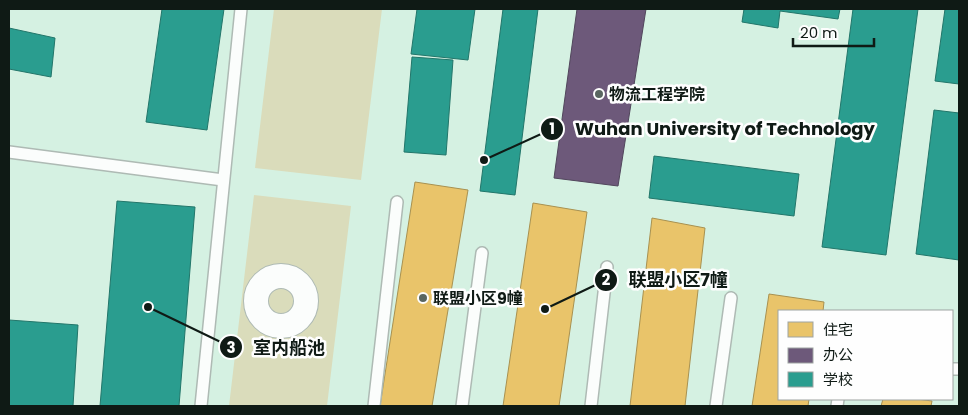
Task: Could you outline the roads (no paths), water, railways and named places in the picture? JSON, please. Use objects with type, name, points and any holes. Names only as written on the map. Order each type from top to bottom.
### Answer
[{"type":"lane","points":[[201,406],[240,9]]},
{"type":"lane","points":[[9,152],[223,180]]},
{"type":"lane","points":[[374,406],[397,202]]},
{"type":"lane","points":[[462,406],[482,253]]},
{"type":"lane","points":[[590,406],[607,267]]},
{"type":"lane","points":[[716,406],[731,298]]},
{"type":"place","name":"物流工程学院","points":[[599,94]]},
{"type":"place","name":"Wuhan University of Technology","points":[[484,160]]},
{"type":"place","name":"联盟小区9幢","points":[[423,298]]},
{"type":"place","name":"室内船池","points":[[148,307]]},
{"type":"place","name":"联盟小区7幢","points":[[545,309]]}]
